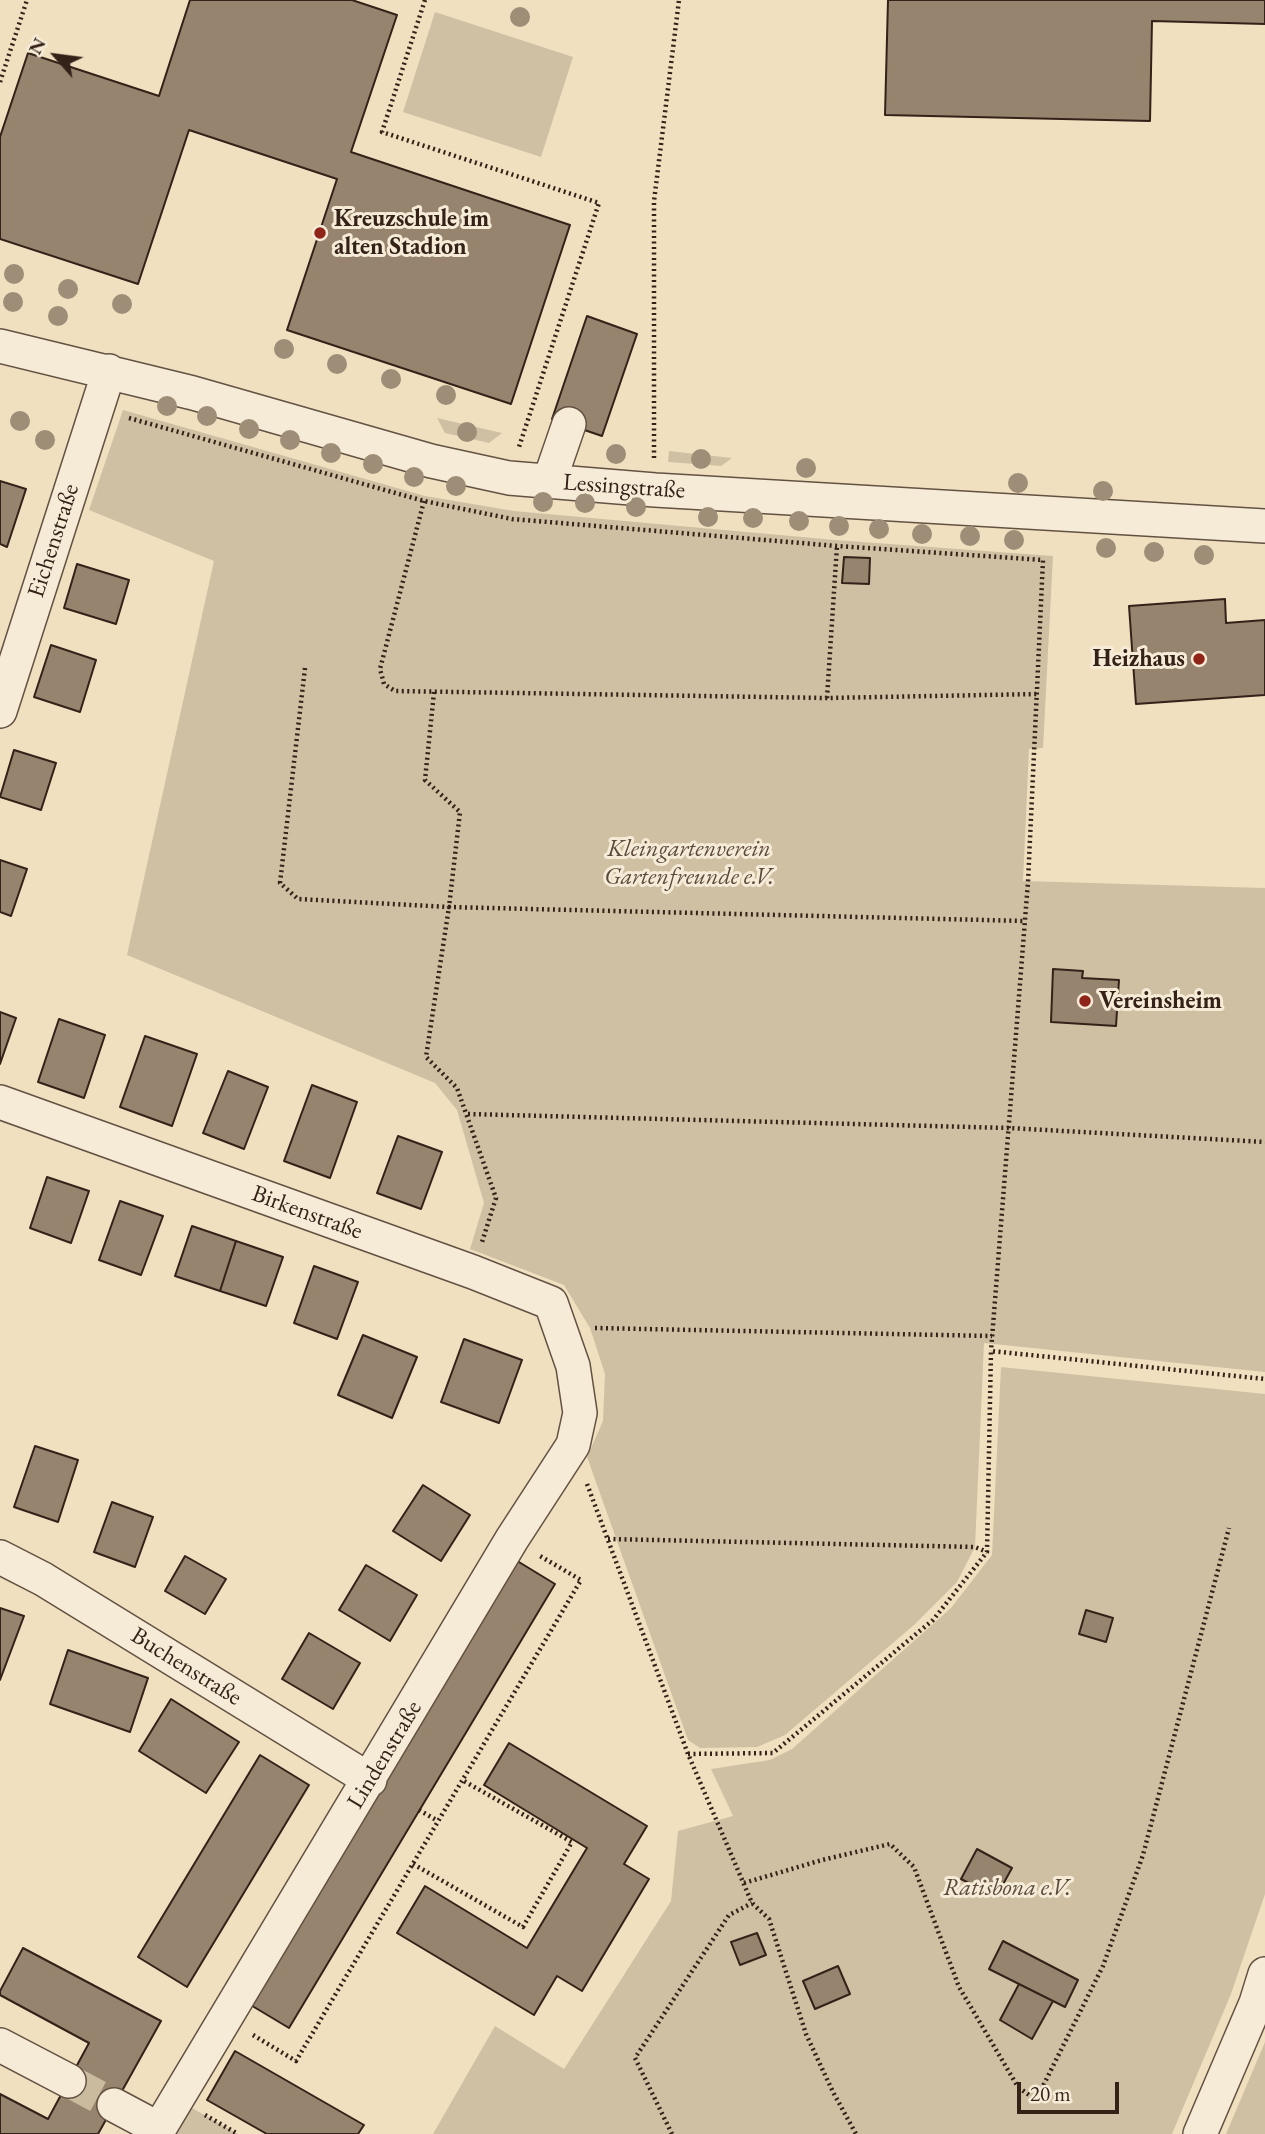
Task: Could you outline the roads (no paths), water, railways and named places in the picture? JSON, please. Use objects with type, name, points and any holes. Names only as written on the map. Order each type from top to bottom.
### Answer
[{"type":"street","name":"Lessingstraße","points":[[0,346],[109,371],[431,461],[509,478],[654,490],[1265,526]]},
{"type":"street","name":"Eichenstraße","points":[[0,711],[109,371]]},
{"type":"street","points":[[548,482],[569,424]]},
{"type":"street","name":"Birkenstraße","points":[[0,1102],[473,1272],[551,1303],[573,1366]]},
{"type":"street","name":"Lindenstraße","points":[[157,2131],[370,1780],[512,1539],[573,1445],[580,1413],[573,1366]]},
{"type":"street","name":"Buchenstraße","points":[[0,1557],[43,1579],[370,1780]]},
{"type":"street","points":[[1200,2134],[1256,2003],[1265,1974]]},
{"type":"street","points":[[0,2045],[69,2081]]},
{"type":"street","points":[[114,2105],[157,2131]]},
{"type":"tunnel","points":[[69,2081],[114,2105]]},
{"type":"place","name":"Kreuzschule im alten Stadion","points":[[320,233]]},
{"type":"place","name":"Heizhaus","points":[[1199,659]]},
{"type":"place","name":"Vereinsheim","points":[[1085,1001]]},
{"type":"park label","name":"Kleingartenverein Gartenfreunde e.V.","points":[[689,863]]},
{"type":"park label","name":"Ratisbona e.V.","points":[[1007,1888]]}]
